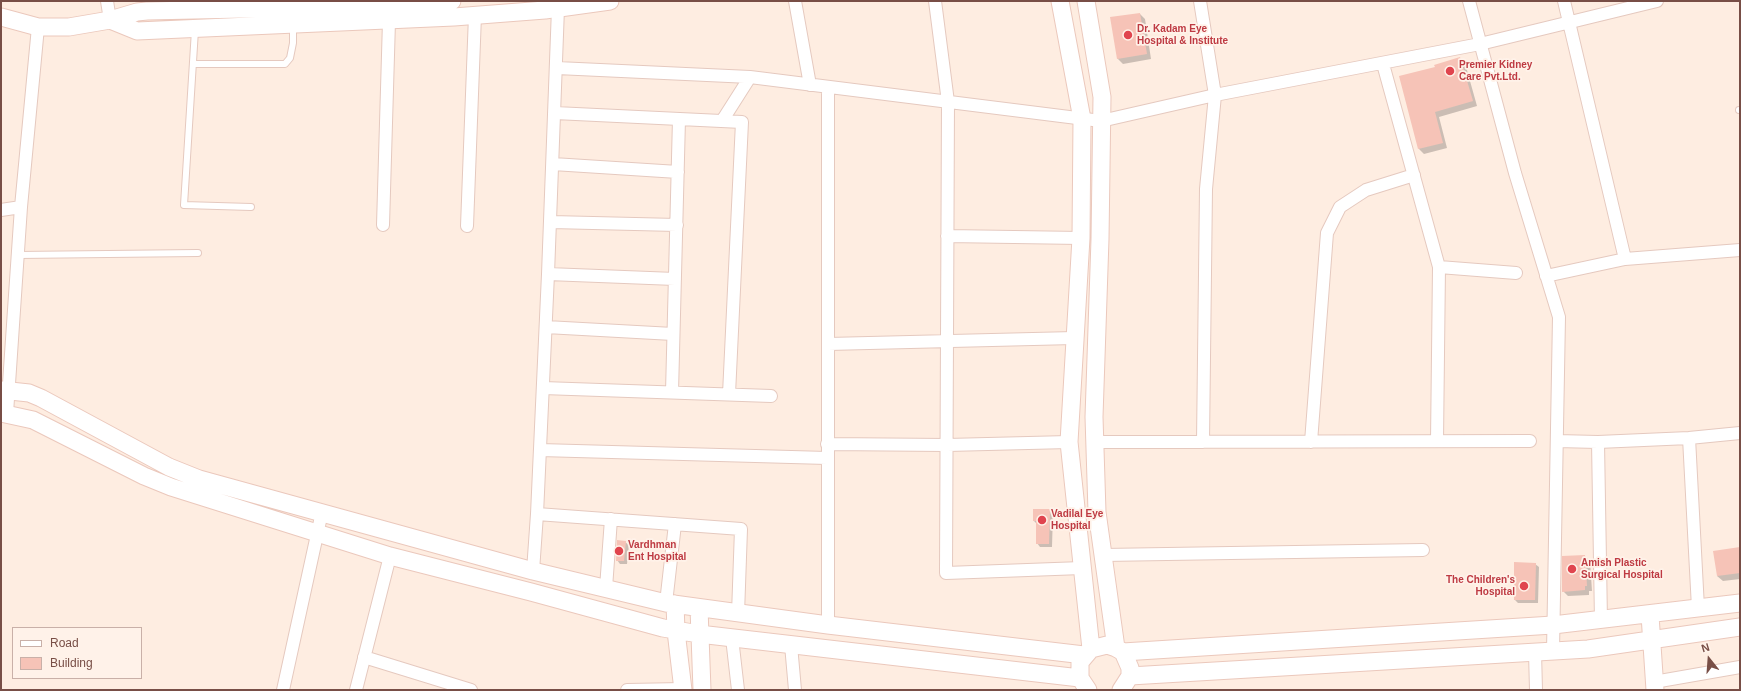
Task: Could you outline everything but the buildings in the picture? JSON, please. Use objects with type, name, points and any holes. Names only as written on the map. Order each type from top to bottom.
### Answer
[{"type":"main road","points":[[110,20],[137,31],[196,29],[326,11],[441,6],[475,15],[558,8],[610,1]]},
{"type":"main road","points":[[1060,1],[1082,119],[1081,238],[1069,442],[1082,568],[1088,652]]},
{"type":"main road","points":[[1086,1],[1102,97],[1094,442],[1097,512],[1119,650],[1129,664],[1125,683],[1588,649],[1652,641],[1740,627]]},
{"type":"main road","points":[[326,11],[389,21],[441,6]]},
{"type":"main road","points":[[1,17],[38,27],[69,27],[110,20],[137,12],[147,11],[292,16]]},
{"type":"main road","points":[[5,390],[29,393],[41,398],[175,469],[199,479],[533,571],[671,604],[738,614],[828,625],[1088,652]]},
{"type":"main road","points":[[4,413],[33,420],[144,476],[171,487],[390,556],[676,631],[1084,684],[1080,662],[1088,652],[1103,645],[1119,650],[1553,625],[1602,621],[1740,603]]},
{"type":"main road","points":[[671,604],[683,689]]},
{"type":"main road","points":[[699,608],[702,690]]},
{"type":"main road","points":[[1650,615],[1654,686]]},
{"type":"street","points":[[107,1],[110,20]]},
{"type":"street","points":[[795,1],[810,85]]},
{"type":"street","points":[[935,1],[948,102],[946,573],[1082,568]]},
{"type":"street","points":[[1200,1],[1215,95],[1206,189],[1203,442]]},
{"type":"street","points":[[1469,1],[1515,174],[1559,317],[1553,651]]},
{"type":"street","points":[[1564,1],[1625,259]]},
{"type":"street","points":[[558,68],[750,77],[1102,121],[1215,95],[1383,64],[1480,44],[1655,1]]},
{"type":"street","points":[[533,571],[558,68],[558,8]]},
{"type":"street","points":[[467,226],[475,15]]},
{"type":"street","points":[[383,224],[389,21]]},
{"type":"street","points":[[4,413],[38,27]]},
{"type":"street","points":[[1383,64],[1440,267],[1437,441]]},
{"type":"street","points":[[722,121],[750,77]]},
{"type":"street","points":[[828,87],[828,625]]},
{"type":"street","points":[[555,113],[742,122],[729,394]]},
{"type":"street","points":[[672,392],[679,119]]},
{"type":"street","points":[[553,164],[678,172]]},
{"type":"street","points":[[1311,442],[1327,233],[1340,207],[1366,190],[1414,175]]},
{"type":"street","points":[[1,210],[21,208]]},
{"type":"street","points":[[551,222],[677,225]]},
{"type":"street","points":[[947,236],[1081,238]]},
{"type":"street","points":[[1546,276],[1625,259],[1740,250]]},
{"type":"street","points":[[1440,267],[1516,273]]},
{"type":"street","points":[[548,274],[675,279]]},
{"type":"street","points":[[546,327],[674,334]]},
{"type":"street","points":[[828,344],[1074,338]]},
{"type":"street","points":[[543,388],[771,396]]},
{"type":"street","points":[[1556,441],[1598,442],[1689,438],[1740,433]]},
{"type":"street","points":[[1689,438],[1698,608]]},
{"type":"street","points":[[1094,442],[1530,441]]},
{"type":"street","points":[[827,444],[947,445],[1069,442]]},
{"type":"street","points":[[1598,442],[1602,621]]},
{"type":"street","points":[[540,450],[827,458]]},
{"type":"street","points":[[283,690],[316,533],[322,512]]},
{"type":"street","points":[[537,514],[741,529],[738,614]]},
{"type":"street","points":[[606,588],[611,519]]},
{"type":"street","points":[[671,604],[675,524]]},
{"type":"street","points":[[1103,555],[1423,550]]},
{"type":"street","points":[[356,690],[390,556]]},
{"type":"street","points":[[732,638],[738,690]]},
{"type":"street","points":[[791,645],[795,690]]},
{"type":"street","points":[[1535,652],[1536,690]]},
{"type":"street","points":[[364,657],[472,690]]},
{"type":"street","points":[[1654,686],[1740,667]]},
{"type":"street","points":[[627,690],[683,689]]},
{"type":"lane","points":[[193,64],[285,64],[290,58],[293,43],[292,16]]},
{"type":"lane","points":[[196,29],[184,205],[251,207]]},
{"type":"lane","points":[[18,255],[198,253]]},
{"type":"place","name":"Dr. Kadam Eye Hospital & Institute","points":[[1128,35]]},
{"type":"place","name":"Premier Kidney Care Pvt.Ltd.","points":[[1450,71]]},
{"type":"place","name":"Vadilal Eye Hospital","points":[[1042,520]]},
{"type":"place","name":"Vardhman Ent Hospital","points":[[619,551]]},
{"type":"place","name":"Amish Plastic Surgical Hospital","points":[[1572,569]]},
{"type":"place","name":"The Children's Hospital","points":[[1524,586]]}]
